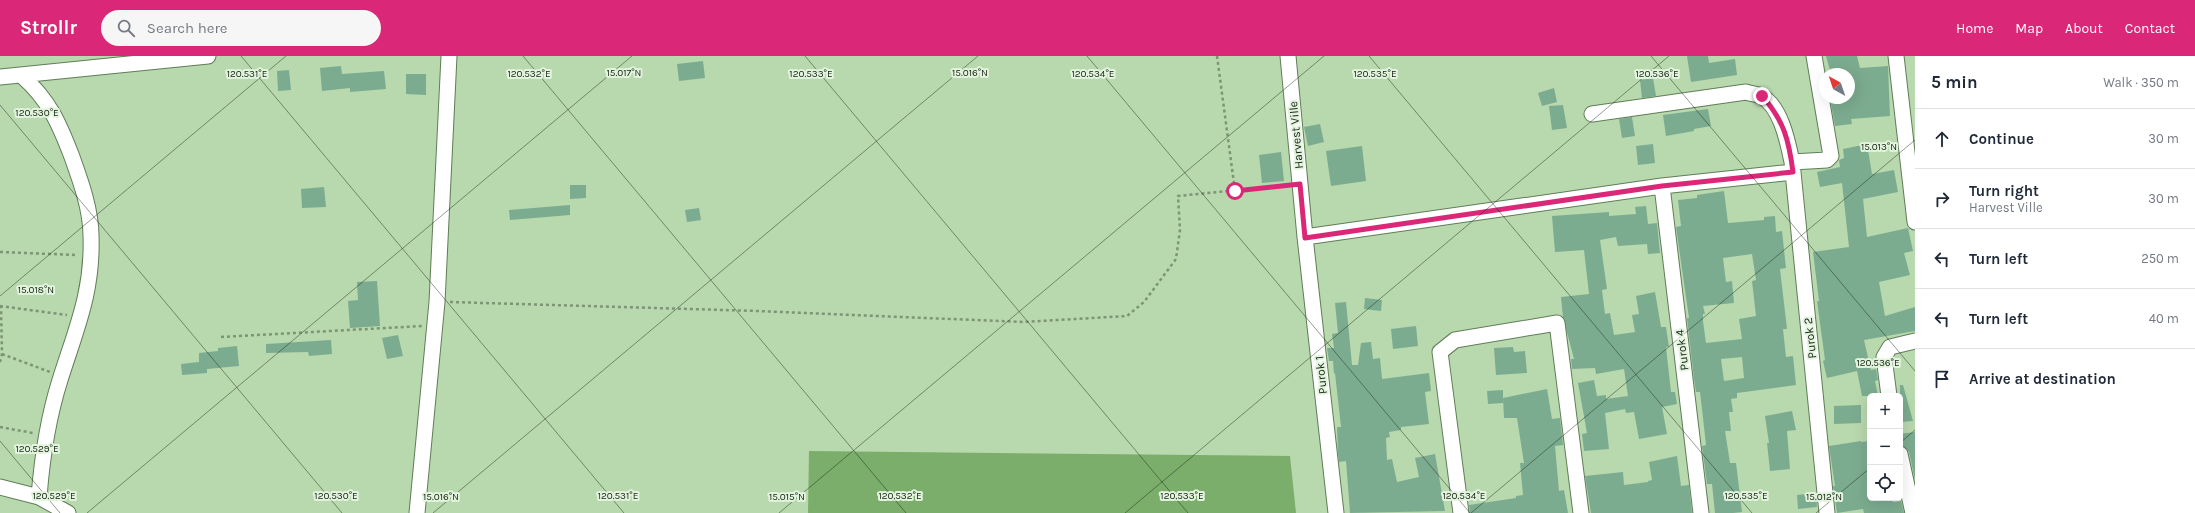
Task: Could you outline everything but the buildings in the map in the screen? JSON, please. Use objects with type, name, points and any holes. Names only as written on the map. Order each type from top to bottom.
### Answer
[{"type":"street","points":[[0,77],[22,76],[208,56]]},
{"type":"street","points":[[417,513],[437,302],[449,56]]},
{"type":"street","name":"Harvest Ville","points":[[1288,56],[1305,238]]},
{"type":"street","points":[[1305,238],[1792,167],[1827,160],[1831,156],[1814,56]]},
{"type":"street","points":[[1896,56],[1915,222]]},
{"type":"street","points":[[22,76],[39,90],[50,106],[67,143],[82,185],[91,235],[90,277],[81,319],[58,389],[41,467],[39,497]]},
{"type":"street","name":"Purok 2","points":[[1592,114],[1746,92],[1762,96],[1775,110],[1787,135],[1792,167],[1824,513]]},
{"type":"street","name":"Purok 4","points":[[1662,186],[1701,513]]},
{"type":"street","name":"Purok 1","points":[[1305,238],[1336,513]]},
{"type":"street","points":[[1461,513],[1440,352],[1455,340],[1557,323],[1581,513]]},
{"type":"street","points":[[1889,393],[1884,358],[1890,347],[1915,341]]},
{"type":"street","points":[[1902,465],[1913,513]]},
{"type":"street","points":[[0,487],[39,497],[68,513]]},
{"type":"path","points":[[1217,56],[1235,191]]},
{"type":"path","points":[[437,302],[758,311],[1023,322],[1127,316],[1144,302],[1176,259],[1180,230],[1178,196],[1300,184]]},
{"type":"path","points":[[0,252],[84,255]]},
{"type":"path","points":[[0,362],[2,354],[0,306],[74,316]]},
{"type":"path","points":[[221,337],[435,325]]},
{"type":"path","points":[[2,354],[57,374]]},
{"type":"path","points":[[0,427],[35,433]]},
{"type":"green space","points":[[809,451],[1290,456],[1296,513],[808,513]]},
{"type":"route","points":[[1235,191],[1300,184],[1305,238],[1662,186],[1793,172],[1787,135],[1775,110],[1762,96]]}]
